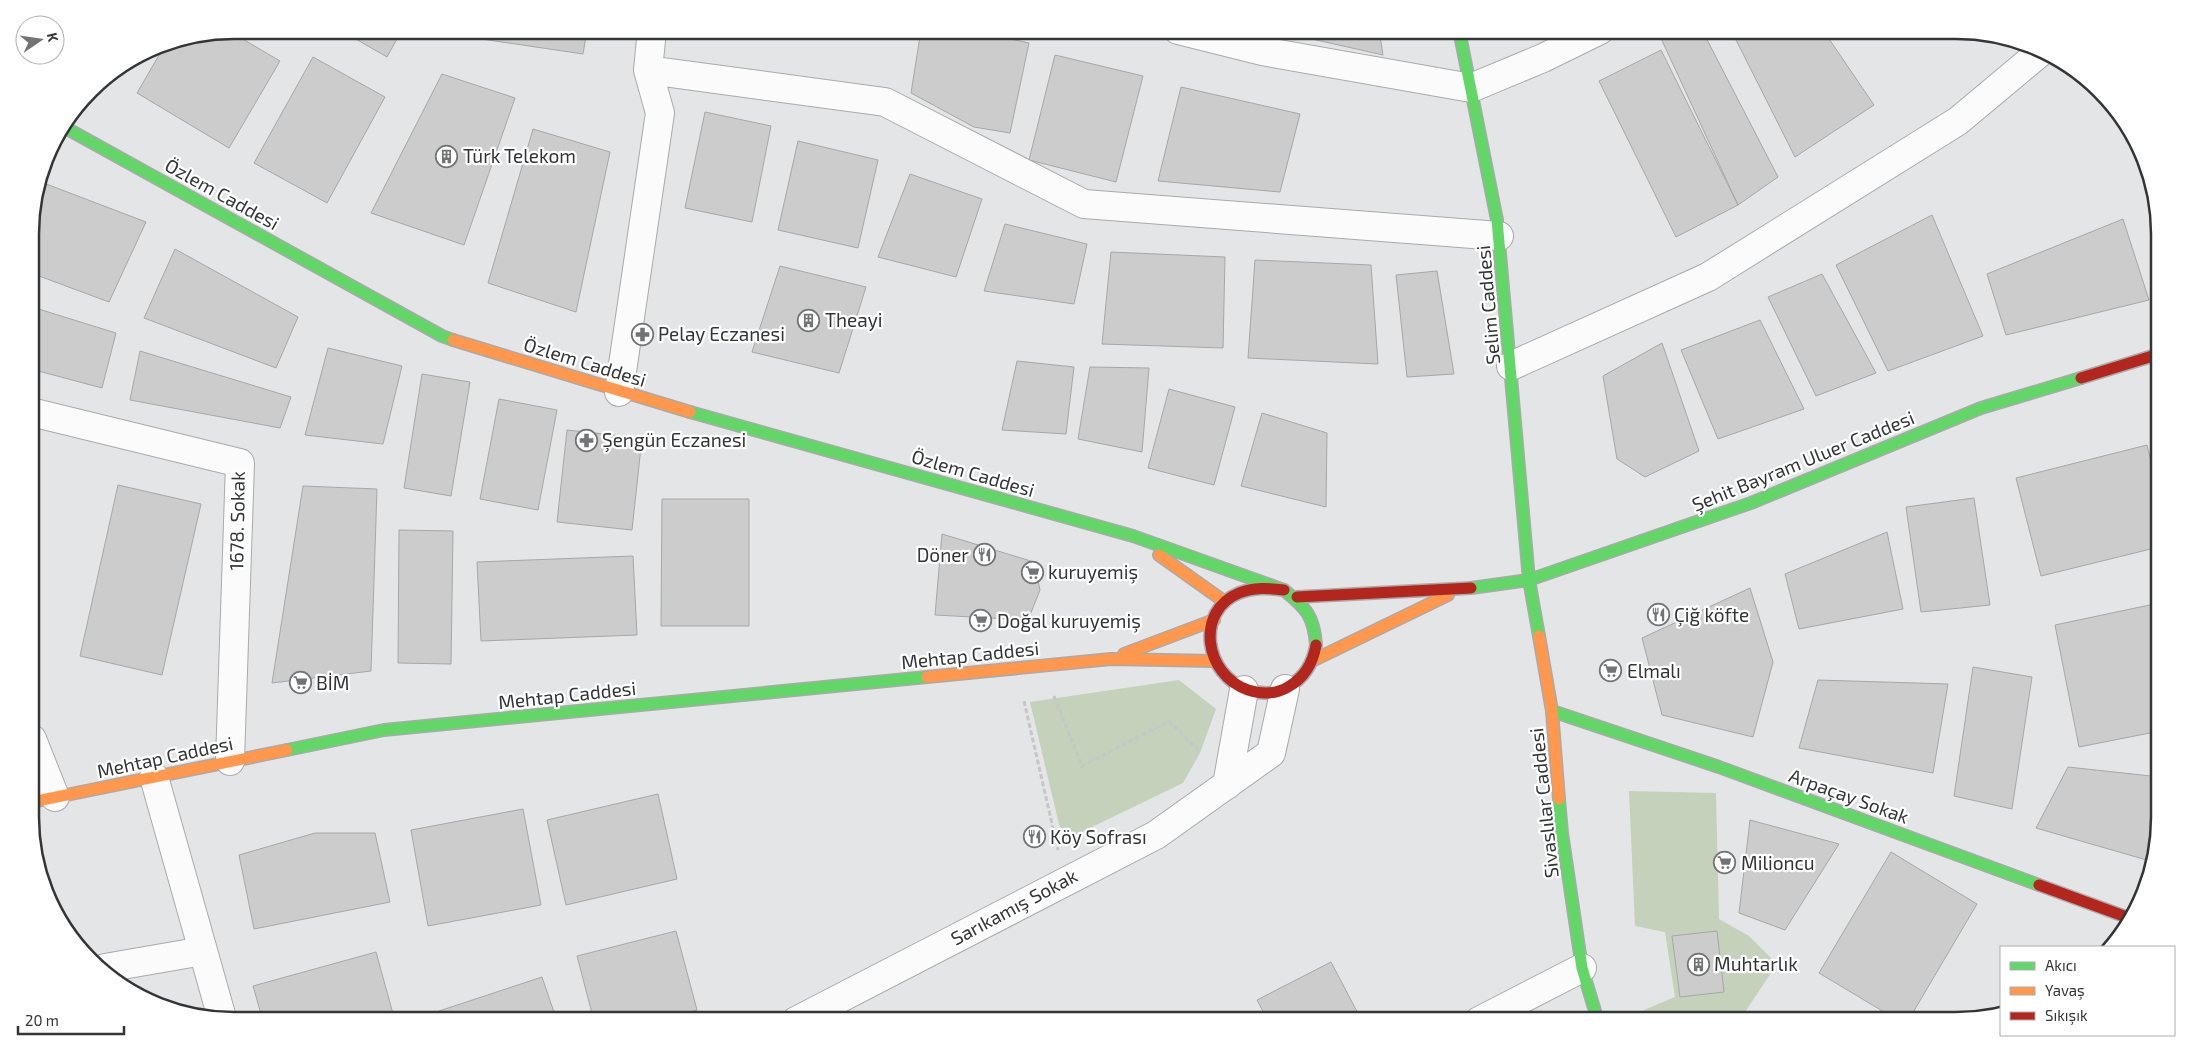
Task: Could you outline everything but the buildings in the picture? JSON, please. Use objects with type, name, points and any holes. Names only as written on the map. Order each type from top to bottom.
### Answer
[{"type":"main road","name":"Selim Caddesi","points":[[1461,39],[1498,236],[1530,580]]},
{"type":"main road","name":"Özlem Caddesi","points":[[69,130],[442,336],[619,392],[1133,536],[1284,590]]},
{"type":"main road","name":"Şehit Bayram Uluer Caddesi","points":[[1458,590],[1530,580],[1751,503],[1981,408],[2151,356]]},
{"type":"main road","points":[[1133,536],[1225,602]]},
{"type":"main road","name":"Sivaslılar Caddesi","points":[[1530,580],[1552,711],[1562,833],[1582,968],[1595,1012]]},
{"type":"main road","points":[[1268,586],[1284,590],[1297,597],[1308,610],[1316,626],[1318,643],[1314,660],[1307,672],[1297,682],[1285,689],[1272,693],[1244,690],[1226,678],[1214,661],[1210,633],[1214,620],[1225,602],[1237,592],[1253,587],[1268,586]]},
{"type":"main road","points":[[1297,597],[1458,590]]},
{"type":"main road","points":[[1314,660],[1458,590]]},
{"type":"main road","points":[[1111,659],[1214,620]]},
{"type":"main road","points":[[1111,659],[1214,661]]},
{"type":"main road","name":"Mehtap Caddesi","points":[[43,799],[384,730],[1111,659]]},
{"type":"main road","name":"Arpaçay Sokak","points":[[1552,711],[1720,767],[2124,916]]},
{"type":"street","points":[[619,392],[660,113],[648,70],[651,39]]},
{"type":"street","points":[[1214,39],[1262,51],[1470,88],[1544,58],[1582,39]]},
{"type":"street","points":[[1511,366],[1708,277],[1958,120],[2036,56]]},
{"type":"street","points":[[648,70],[885,102],[1084,204],[1498,236]]},
{"type":"street","name":"1678. Sokak","points":[[39,414],[240,463],[230,761]]},
{"type":"street","name":"Sarıkamış Sokak","points":[[835,1012],[1065,881],[1156,835],[1227,785],[1271,753],[1285,689]]},
{"type":"street","points":[[1227,785],[1244,690]]},
{"type":"street","points":[[39,777],[43,799]]},
{"type":"street","points":[[154,777],[220,1012]]},
{"type":"street","points":[[109,967],[203,951]]},
{"type":"street","points":[[1496,1012],[1582,968]]},
{"type":"path","points":[[1040,666],[1082,766],[1169,721],[1200,753]]},
{"type":"path","points":[[1016,668],[1065,881]]},
{"type":"green space","points":[[1179,680],[1216,709],[1200,753],[1183,783],[1063,841],[1030,702]]},
{"type":"green space","points":[[1629,791],[1716,793],[1719,919],[1749,936],[1777,964],[1745,1012],[1645,1012],[1644,1010],[1675,997],[1665,932],[1635,926]]},
{"type":"traffic: fast","points":[[1461,39],[1497,220],[1529,580],[1539,636]]},
{"type":"traffic: fast","points":[[69,130],[442,336],[453,340]]},
{"type":"traffic: fast","points":[[1471,588],[1529,580],[1751,503],[1981,408],[2081,378]]},
{"type":"traffic: fast","points":[[690,412],[1133,536],[1284,590],[1308,613],[1316,645]]},
{"type":"traffic: fast","points":[[287,750],[384,730],[927,677]]},
{"type":"traffic: fast","points":[[1552,711],[1719,767],[2039,885]]},
{"type":"traffic: fast","points":[[1559,799],[1562,833],[1582,968],[1595,1012]]},
{"type":"traffic: slow","points":[[453,340],[690,412]]},
{"type":"traffic: slow","points":[[1159,555],[1225,602]]},
{"type":"traffic: slow","points":[[1314,660],[1448,595]]},
{"type":"traffic: slow","points":[[1124,654],[1214,620]]},
{"type":"traffic: slow","points":[[1539,636],[1552,711],[1559,799]]},
{"type":"traffic: slow","points":[[927,677],[1111,659],[1214,661]]},
{"type":"traffic: slow","points":[[39,801],[287,750]]},
{"type":"traffic: jam","points":[[2081,378],[2151,356]]},
{"type":"traffic: jam","points":[[1284,590],[1261,588],[1245,591],[1225,602],[1216,614],[1211,628],[1210,643],[1214,657],[1222,671],[1233,682],[1248,690],[1273,693],[1283,690],[1303,675],[1313,658],[1316,645]]},
{"type":"traffic: jam","points":[[1297,597],[1471,588]]},
{"type":"traffic: jam","points":[[2039,885],[2124,916]]},
{"type":"place","name":"Türk Telekom","points":[[447,156]]},
{"type":"place","name":"Theayi","points":[[809,320]]},
{"type":"place","name":"Pelay Eczanesi","points":[[642,334]]},
{"type":"place","name":"Şengün Eczanesi","points":[[586,440]]},
{"type":"place","name":"Döner","points":[[985,555]]},
{"type":"place","name":"kuruyemiş","points":[[1032,572]]},
{"type":"place","name":"Çiğ köfte","points":[[1658,615]]},
{"type":"place","name":"Doğal kuruyemiş","points":[[981,621]]},
{"type":"place","name":"Elmalı","points":[[1611,671]]},
{"type":"place","name":"BİM","points":[[300,683]]},
{"type":"place","name":"Köy Sofrası","points":[[1034,837]]},
{"type":"place","name":"Milioncu","points":[[1725,863]]},
{"type":"place","name":"Muhtarlık","points":[[1698,964]]}]
